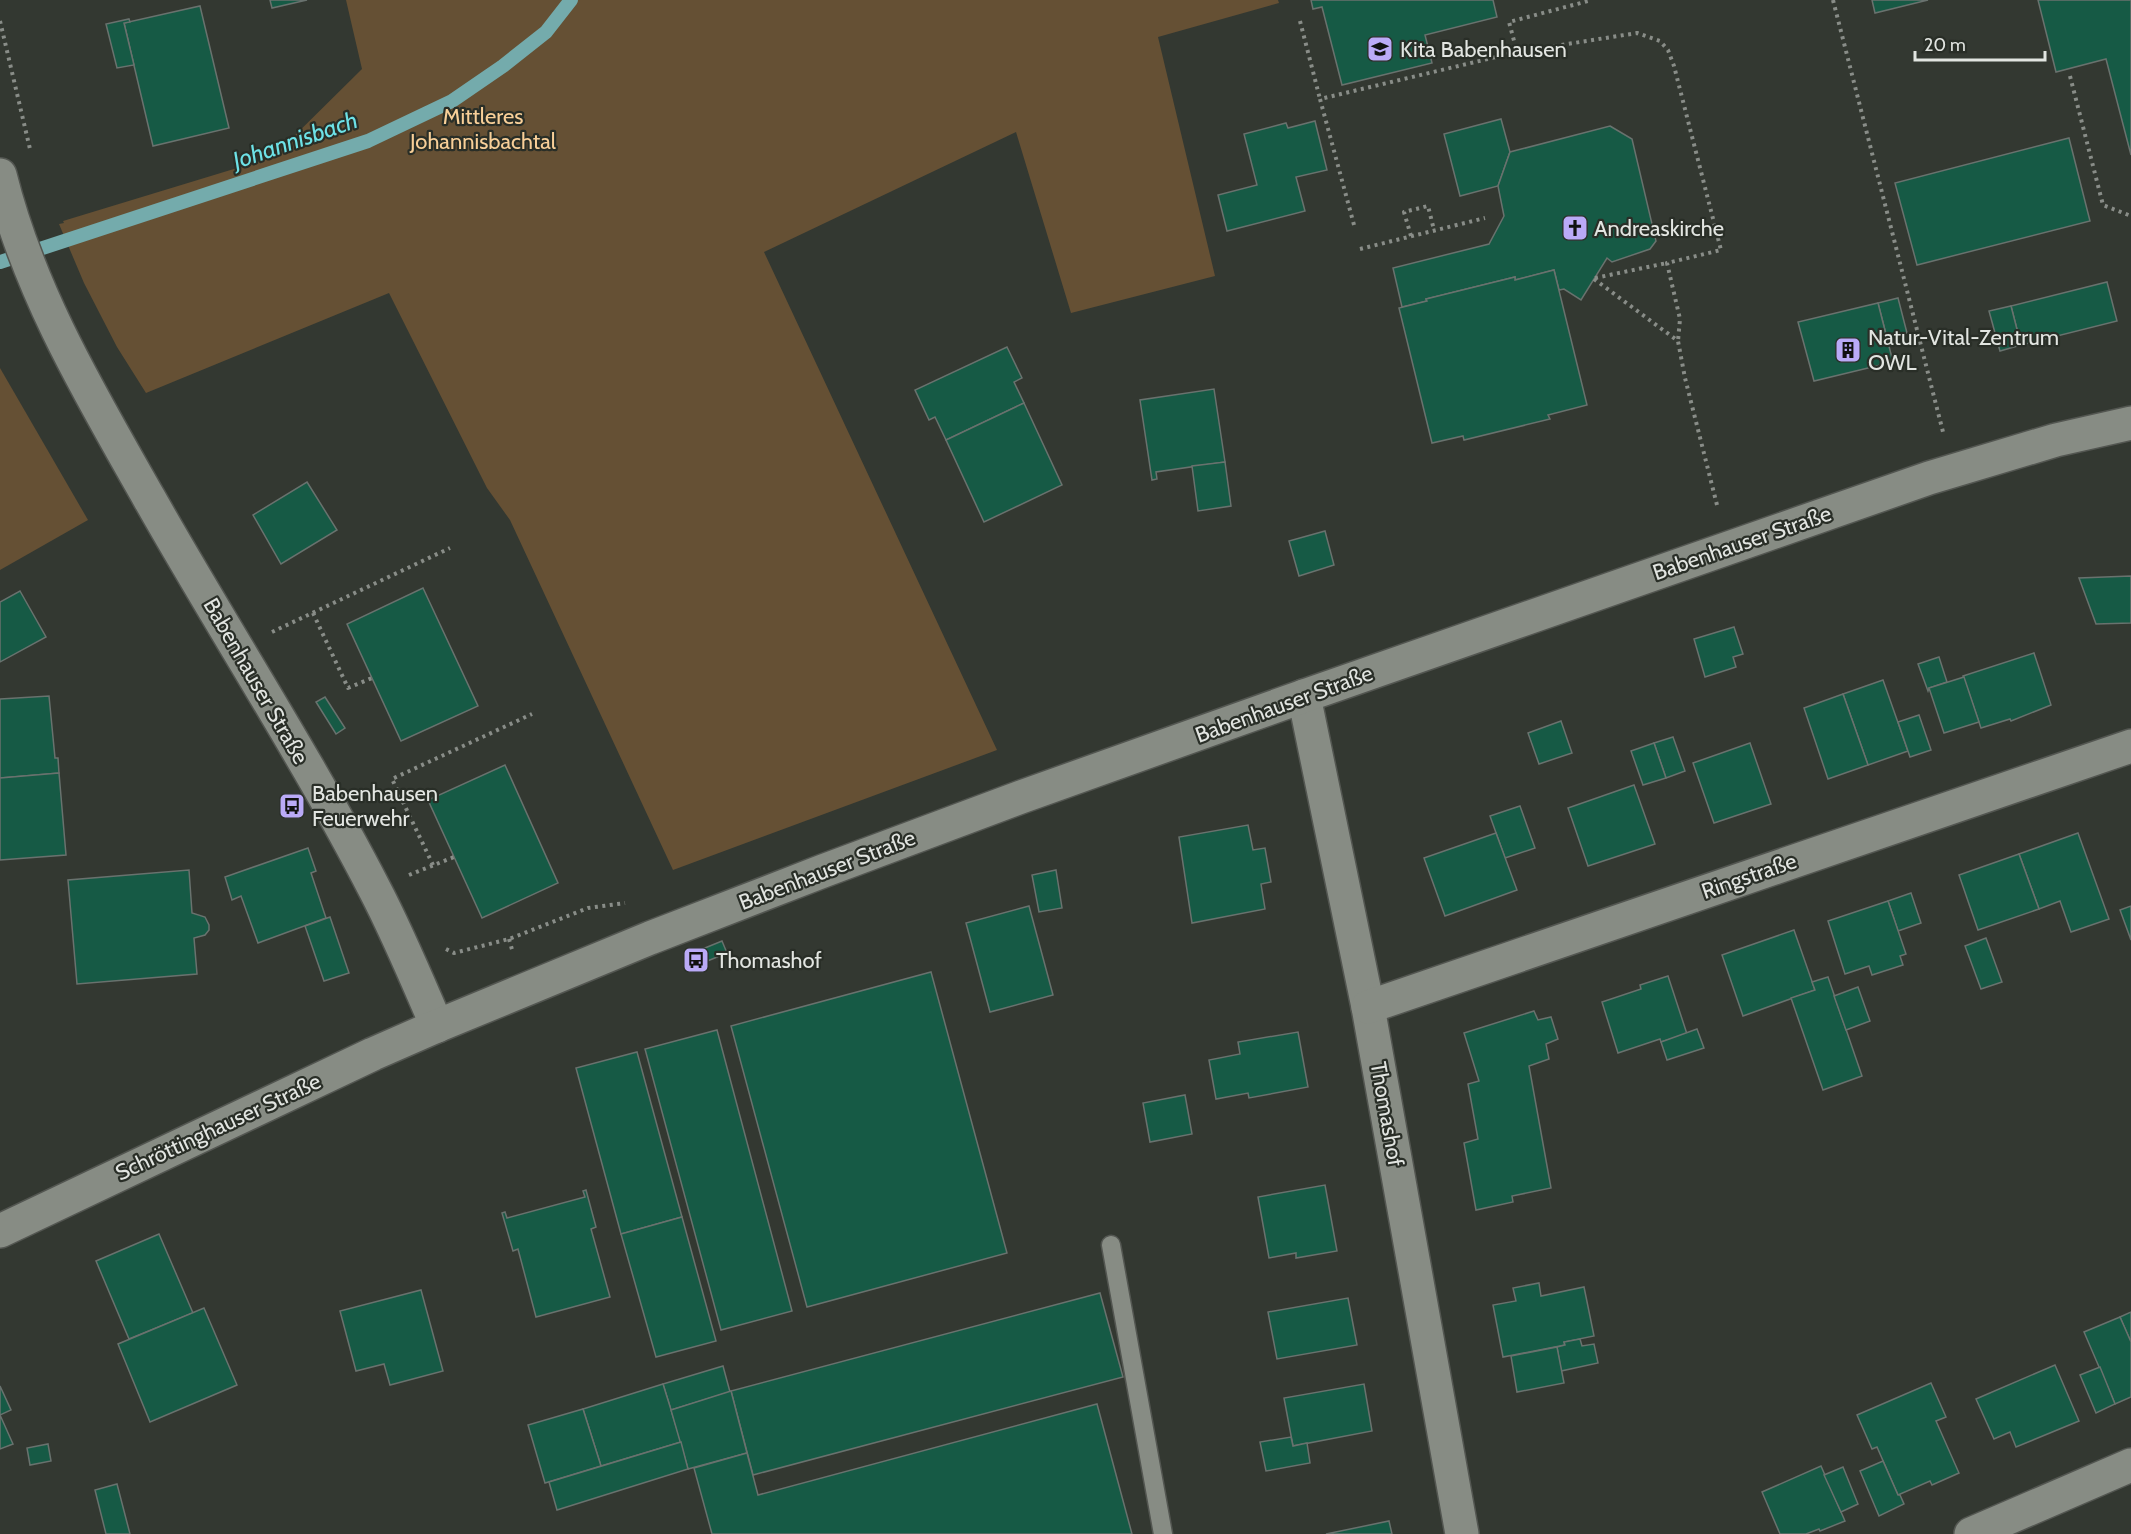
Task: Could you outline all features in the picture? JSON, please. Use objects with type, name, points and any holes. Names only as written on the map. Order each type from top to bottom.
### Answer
[{"type":"main road","name":"Babenhauser Straße","points":[[0,175],[8,209],[36,284],[89,391],[376,891],[437,1026],[639,942],[823,871],[1304,696],[1952,470],[2056,440],[2131,423]]},
{"type":"main road","name":"Thomashof","points":[[1304,696],[1368,1007],[1462,1534]]},
{"type":"main road","name":"Ringstraße","points":[[1368,1007],[2131,746]]},
{"type":"main road","name":"Schröttinghauser Straße","points":[[0,1231],[373,1054],[437,1026]]},
{"type":"main road","points":[[1971,1534],[2131,1465]]},
{"type":"lane","points":[[1111,1245],[1163,1534]]},
{"type":"path","points":[[1517,52],[1509,22],[1592,0]]},
{"type":"path","points":[[1833,0],[1942,430]]},
{"type":"path","points":[[0,21],[32,155]]},
{"type":"path","points":[[1300,21],[1354,225]]},
{"type":"path","points":[[1320,99],[1517,52],[1637,33],[1660,41],[1668,50],[1674,66],[1720,249],[1594,279],[1678,341]]},
{"type":"path","points":[[2070,76],[2103,205],[2131,216]]},
{"type":"path","points":[[1411,236],[1404,212],[1428,206],[1434,230]]},
{"type":"path","points":[[1360,249],[1485,218]]},
{"type":"path","points":[[1667,263],[1680,320],[1678,341],[1683,370],[1718,510]]},
{"type":"path","points":[[268,634],[450,548]]},
{"type":"path","points":[[313,613],[348,688],[372,678]]},
{"type":"path","points":[[433,865],[392,779],[532,714]]},
{"type":"path","points":[[409,875],[454,857]]},
{"type":"green space","name":"Mittleres Johannisbachtal","points":[[346,0],[1278,0],[1279,3],[1158,37],[1215,276],[1071,313],[1016,132],[764,252],[997,750],[673,870],[510,520],[487,488],[389,293],[146,393],[117,347],[84,283],[59,224],[273,157],[362,69]]},
{"type":"green space","points":[[0,368],[88,520],[0,570]]},
{"type":"building","points":[[270,0],[307,0],[272,8]]},
{"type":"building","name":"Kita Babenhausen","points":[[1311,0],[1493,0],[1497,17],[1425,35],[1432,63],[1342,85],[1322,7],[1313,9]]},
{"type":"building","points":[[1872,0],[1928,0],[1875,13]]},
{"type":"building","points":[[2038,0],[2131,0],[2131,155],[2106,59],[2056,72]]},
{"type":"building","points":[[200,6],[229,128],[153,146],[124,23]]},
{"type":"building","points":[[129,19],[130,22],[124,23],[134,65],[117,68],[106,24]]},
{"type":"building","points":[[1501,119],[1510,152],[1498,186],[1460,196],[1444,134]]},
{"type":"building","points":[[1315,121],[1327,170],[1296,177],[1305,211],[1227,231],[1218,195],[1257,185],[1244,134],[1286,123],[1288,128]]},
{"type":"building","name":"Andreaskirche","points":[[1610,126],[1632,139],[1656,241],[1650,249],[1612,262],[1607,258],[1581,300],[1564,289],[1559,290],[1554,270],[1515,280],[1515,277],[1402,307],[1393,268],[1489,244],[1504,216],[1498,186],[1510,152]]},
{"type":"building","points":[[2069,138],[2090,221],[1917,265],[1895,183]]},
{"type":"building","points":[[1554,270],[1587,405],[1548,415],[1550,419],[1464,440],[1463,436],[1432,443],[1399,308],[1515,277],[1515,280]]},
{"type":"building","points":[[2107,282],[2117,321],[2021,345],[2011,306]]},
{"type":"building","points":[[1898,298],[1907,333],[1887,338],[1878,303]]},
{"type":"building","name":"Natur-Vital-Zentrum OWL","points":[[1878,303],[1893,362],[1814,381],[1798,322]]},
{"type":"building","points":[[2011,306],[2021,345],[2000,351],[1989,311]]},
{"type":"building","points":[[1007,347],[1022,378],[1014,382],[1024,403],[946,440],[935,417],[929,420],[915,390]]},
{"type":"building","points":[[1214,389],[1225,462],[1156,472],[1157,479],[1152,480],[1140,400]]},
{"type":"building","points":[[1024,403],[1062,485],[984,522],[946,440]]},
{"type":"building","points":[[1225,462],[1231,506],[1198,511],[1192,466]]},
{"type":"building","points":[[307,482],[337,530],[281,564],[253,515]]},
{"type":"building","points":[[1325,531],[1334,565],[1299,576],[1289,541]]},
{"type":"building","points":[[2131,576],[2131,623],[2096,624],[2079,578]]},
{"type":"building","points":[[423,588],[478,706],[401,741],[347,624]]},
{"type":"building","points":[[20,591],[46,637],[0,662],[0,602]]},
{"type":"building","points":[[1734,627],[1743,654],[1733,657],[1736,667],[1705,677],[1694,639]]},
{"type":"building","points":[[2034,653],[2051,705],[2011,721],[2010,719],[1981,728],[1963,676]]},
{"type":"building","points":[[1939,657],[1947,682],[1929,688],[1928,691],[1918,664]]},
{"type":"building","points":[[1964,677],[1979,722],[1944,733],[1929,688]]},
{"type":"building","points":[[1883,680],[1908,751],[1868,765],[1843,694]]},
{"type":"building","points":[[1843,694],[1868,765],[1828,779],[1804,708]]},
{"type":"building","points":[[49,696],[55,758],[58,758],[59,773],[0,778],[0,699]]},
{"type":"building","points":[[325,697],[345,728],[336,734],[316,702]]},
{"type":"building","points":[[1919,715],[1931,750],[1910,757],[1898,722]]},
{"type":"building","points":[[1561,721],[1572,753],[1539,764],[1528,733]]},
{"type":"building","points":[[1673,737],[1685,771],[1666,778],[1654,743]]},
{"type":"building","points":[[1654,743],[1666,778],[1643,785],[1631,751]]},
{"type":"building","points":[[1750,743],[1771,804],[1714,823],[1693,763]]},
{"type":"building","points":[[505,765],[558,883],[482,918],[428,800]]},
{"type":"building","points":[[59,773],[66,855],[0,860],[0,778]]},
{"type":"building","points":[[1634,785],[1655,844],[1588,866],[1568,808]]},
{"type":"building","points":[[1520,806],[1535,848],[1505,858],[1490,816]]},
{"type":"building","points":[[1248,825],[1253,850],[1265,848],[1271,882],[1261,884],[1265,909],[1192,923],[1179,837]]},
{"type":"building","points":[[1496,833],[1517,890],[1445,916],[1424,858]]},
{"type":"building","points":[[2078,833],[2109,919],[2071,932],[2060,901],[2039,909],[2019,854]]},
{"type":"building","points":[[308,848],[316,871],[311,873],[326,918],[258,943],[241,896],[232,900],[225,877]]},
{"type":"building","points":[[2019,854],[2039,909],[1978,930],[1959,875]]},
{"type":"building","points":[[189,870],[192,913],[205,917],[209,925],[209,930],[205,935],[194,938],[197,974],[77,984],[68,880]]},
{"type":"building","points":[[1056,870],[1062,908],[1039,912],[1032,875]]},
{"type":"building","points":[[1911,893],[1921,923],[1898,931],[1888,901]]},
{"type":"building","points":[[1888,901],[1906,954],[1900,956],[1903,965],[1872,975],[1869,966],[1845,974],[1828,921]]},
{"type":"building","points":[[1029,906],[1053,995],[990,1012],[966,923]]},
{"type":"building","points":[[2131,906],[2131,940],[2120,910]]},
{"type":"building","points":[[330,917],[349,973],[324,981],[305,926]]},
{"type":"building","points":[[1794,930],[1815,990],[1743,1016],[1722,955]]},
{"type":"building","points":[[1986,938],[2002,982],[1981,989],[1965,946]]},
{"type":"building","points":[[722,941],[727,953],[705,962],[700,950]]},
{"type":"building","points":[[931,972],[1007,1253],[807,1307],[731,1026]]},
{"type":"building","points":[[1668,976],[1687,1034],[1661,1042],[1660,1039],[1618,1053],[1602,1002],[1641,989],[1640,985]]},
{"type":"building","points":[[1828,977],[1862,1076],[1823,1090],[1791,998],[1815,990],[1812,982]]},
{"type":"building","points":[[1858,987],[1870,1021],[1846,1030],[1834,996]]},
{"type":"building","points":[[1534,1011],[1538,1020],[1551,1017],[1558,1039],[1546,1044],[1549,1059],[1529,1066],[1551,1188],[1512,1196],[1513,1202],[1476,1210],[1464,1143],[1478,1139],[1468,1084],[1479,1081],[1464,1033]]},
{"type":"building","points":[[1697,1029],[1704,1048],[1667,1060],[1661,1042]]},
{"type":"building","points":[[717,1030],[792,1311],[721,1330],[645,1049]]},
{"type":"building","points":[[1298,1032],[1308,1087],[1249,1098],[1248,1093],[1216,1099],[1209,1060],[1240,1054],[1238,1042]]},
{"type":"building","points":[[637,1052],[682,1217],[621,1234],[576,1068]]},
{"type":"building","points":[[1185,1095],[1192,1134],[1150,1142],[1143,1103]]},
{"type":"building","points":[[1325,1185],[1337,1251],[1296,1258],[1296,1253],[1269,1258],[1258,1197]]},
{"type":"building","points":[[586,1190],[596,1227],[591,1229],[610,1297],[536,1317],[518,1249],[513,1251],[502,1213],[505,1212],[507,1218],[585,1197],[583,1191]]},
{"type":"building","points":[[682,1217],[716,1341],[656,1357],[621,1234]]},
{"type":"building","points":[[159,1234],[193,1313],[129,1339],[96,1261]]},
{"type":"building","points":[[1539,1283],[1541,1296],[1584,1287],[1594,1336],[1564,1342],[1565,1345],[1503,1357],[1493,1305],[1516,1301],[1513,1288]]},
{"type":"building","points":[[421,1290],[443,1371],[390,1385],[384,1364],[356,1371],[340,1311]]},
{"type":"building","points":[[1100,1293],[1123,1377],[753,1475],[731,1391]]},
{"type":"building","points":[[1348,1298],[1357,1345],[1277,1359],[1268,1312]]},
{"type":"building","points":[[204,1308],[237,1385],[150,1422],[118,1344]]},
{"type":"building","points":[[2131,1312],[2131,1342],[2120,1317]]},
{"type":"building","points":[[2120,1317],[2131,1342],[2131,1397],[2115,1404],[2084,1332]]},
{"type":"building","points":[[1580,1339],[1582,1346],[1594,1344],[1598,1363],[1561,1371],[1557,1347],[1565,1345],[1564,1342]]},
{"type":"building","points":[[1557,1347],[1564,1383],[1517,1392],[1511,1356]]},
{"type":"building","points":[[2055,1365],[2079,1421],[2016,1447],[2010,1432],[1994,1439],[1976,1399]]},
{"type":"building","points":[[723,1366],[730,1392],[671,1410],[663,1384]]},
{"type":"building","points":[[2100,1367],[2115,1404],[2096,1413],[2080,1375]]},
{"type":"building","points":[[1931,1383],[1946,1417],[1936,1421],[1959,1473],[1932,1485],[1930,1481],[1898,1495],[1877,1447],[1872,1449],[1857,1415]]},
{"type":"building","points":[[663,1384],[681,1442],[601,1466],[583,1409]]},
{"type":"building","points":[[1364,1384],[1372,1431],[1293,1446],[1284,1398]]},
{"type":"building","points":[[0,1386],[11,1410],[0,1415]]},
{"type":"building","points":[[731,1391],[747,1453],[688,1469],[671,1410]]},
{"type":"building","points":[[1097,1404],[1132,1534],[712,1534],[694,1468],[747,1453],[758,1495]]},
{"type":"building","points":[[583,1409],[601,1466],[545,1483],[528,1425]]},
{"type":"building","points":[[0,1415],[13,1444],[0,1449]]},
{"type":"building","points":[[1291,1437],[1293,1446],[1307,1443],[1310,1463],[1266,1471],[1260,1442]]},
{"type":"building","points":[[681,1442],[688,1469],[557,1510],[549,1482]]},
{"type":"building","points":[[48,1444],[51,1461],[30,1465],[27,1448]]},
{"type":"building","points":[[1883,1461],[1904,1504],[1879,1516],[1860,1471]]},
{"type":"building","points":[[1821,1466],[1845,1521],[1806,1534],[1780,1534],[1762,1492]]},
{"type":"building","points":[[1843,1467],[1858,1504],[1841,1512],[1824,1475]]},
{"type":"building","points":[[117,1484],[130,1534],[106,1534],[95,1490]]},
{"type":"building","points":[[1389,1521],[1392,1534],[1326,1534]]},
{"type":"waterway","name":"Johannisbach","points":[[0,262],[368,141],[452,101],[503,66],[546,32],[571,0]]},
{"type":"place","name":"Kita Babenhausen","points":[[1380,49]]},
{"type":"place","name":"Andreaskirche","points":[[1575,228]]},
{"type":"place","name":"Natur-Vital-Zentrum OWL","points":[[1848,350]]},
{"type":"place","name":"Babenhausen Feuerwehr","points":[[292,806]]},
{"type":"place","name":"Thomashof","points":[[696,960]]}]
